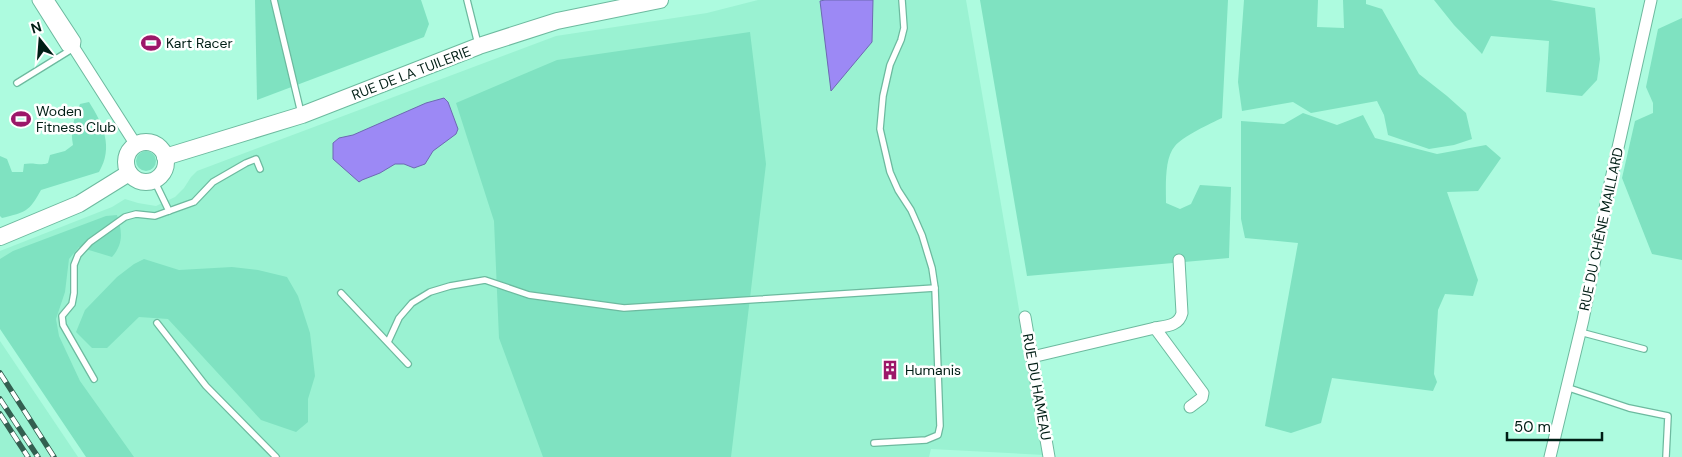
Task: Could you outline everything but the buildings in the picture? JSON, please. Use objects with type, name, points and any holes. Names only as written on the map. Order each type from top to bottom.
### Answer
[{"type":"street","points":[[38,0],[67,46],[74,48]]},
{"type":"street","points":[[48,0],[75,41],[74,48],[136,145]]},
{"type":"street","name":"RUE DE LA TUILERIE","points":[[165,157],[302,115],[479,46],[556,21],[660,0]]},
{"type":"street","name":"RUE DU CHÊNE MAILLARD","points":[[1550,457],[1580,332],[1609,188],[1651,0]]},
{"type":"street","points":[[142,142],[158,147],[165,157],[165,168],[159,177],[154,180],[149,182],[137,180],[128,172],[126,160],[131,148],[142,142]]},
{"type":"street","points":[[0,237],[79,204],[128,172]]},
{"type":"street","points":[[1032,357],[1176,324],[1181,319],[1179,260]]},
{"type":"street","name":"RUE DU HAMEAU","points":[[1025,317],[1049,457]]},
{"type":"street","points":[[1155,328],[1203,393],[1202,398],[1190,407]]},
{"type":"lane","points":[[274,0],[302,115]]},
{"type":"lane","points":[[467,0],[479,46]]},
{"type":"lane","points":[[874,443],[926,440],[938,435],[940,432],[935,288],[932,268],[922,235],[911,210],[898,190],[890,172],[880,129],[881,105],[890,65],[904,28],[902,0]]},
{"type":"lane","points":[[17,83],[74,48]]},
{"type":"lane","points":[[94,380],[62,324],[62,316],[72,304],[74,265],[78,254],[90,242],[125,217],[136,214],[155,216],[194,202],[213,182],[256,159],[260,169]]},
{"type":"lane","points":[[154,180],[169,211]]},
{"type":"lane","points":[[388,342],[399,318],[412,303],[430,292],[450,286],[485,280],[529,295],[624,308],[935,288]]},
{"type":"lane","points":[[341,294],[408,364]]},
{"type":"lane","points":[[157,323],[206,386],[276,457]]},
{"type":"lane","points":[[1580,332],[1644,349]]},
{"type":"lane","points":[[1566,387],[1629,408],[1668,416],[1666,457]]},
{"type":"shaded area","points":[[255,0],[421,0],[429,24],[424,37],[257,100]]},
{"type":"shaded area","name":"Humanis","points":[[758,0],[966,0],[1044,455],[931,449],[929,457],[101,457],[0,300],[0,251],[112,207],[125,199],[156,206],[175,197],[197,171],[556,36],[707,13]]},
{"type":"shaded area","points":[[873,0],[872,42],[831,91],[820,1]]},
{"type":"shaded area","points":[[980,0],[1228,0],[1222,118],[1179,142],[1171,151],[1166,173],[1166,203],[1180,209],[1191,204],[1200,185],[1231,187],[1229,258],[1027,276]]},
{"type":"shaded area","points":[[1244,0],[1318,0],[1317,27],[1344,28],[1343,0],[1366,0],[1366,4],[1382,9],[1419,74],[1466,113],[1472,139],[1454,145],[1429,149],[1388,135],[1384,115],[1377,101],[1311,113],[1293,102],[1242,111],[1238,82]]},
{"type":"shaded area","points":[[1434,0],[1550,0],[1595,8],[1600,59],[1597,80],[1582,96],[1546,92],[1549,41],[1491,36],[1482,54],[1454,25]]},
{"type":"shaded area","points":[[1682,18],[1682,260],[1652,254],[1622,178],[1635,121],[1653,113],[1653,103],[1646,87],[1658,29]]},
{"type":"shaded area","points":[[750,32],[766,164],[731,457],[543,457],[499,338],[494,221],[456,103],[557,60]]},
{"type":"shaded area","points":[[444,98],[448,102],[458,129],[456,134],[433,151],[425,164],[414,168],[404,164],[395,164],[359,182],[333,159],[333,143],[339,138],[353,135],[426,103]]},
{"type":"shaded area","points":[[89,102],[99,119],[105,136],[106,154],[99,172],[41,190],[26,210],[2,218],[0,216],[0,156],[7,159],[12,172],[23,172],[24,164],[48,163],[50,155],[65,151],[73,145],[72,129],[76,114],[80,104]]},
{"type":"shaded area","points":[[1303,113],[1337,125],[1363,115],[1375,138],[1437,154],[1486,145],[1501,158],[1478,191],[1447,192],[1478,280],[1473,296],[1445,294],[1438,310],[1434,374],[1437,382],[1433,391],[1332,378],[1321,423],[1291,433],[1265,426],[1298,243],[1245,238],[1241,219],[1241,121],[1284,124]]},
{"type":"shaded area","points":[[146,151],[153,154],[156,161],[153,168],[146,171],[139,168],[136,161],[139,154]]},
{"type":"shaded area","points":[[117,215],[121,237],[119,247],[112,257],[79,247],[69,259],[65,292],[56,319],[59,336],[80,381],[134,457],[86,457],[0,329],[0,259],[13,251],[106,216]]},
{"type":"shaded area","points":[[144,259],[179,270],[232,267],[258,270],[287,277],[298,296],[310,333],[315,376],[308,399],[308,422],[296,432],[261,420],[168,319],[139,317],[107,348],[92,348],[76,332],[85,310],[117,277]]},
{"type":"shaded area","points":[[0,341],[78,457],[0,457]]},
{"type":"railway","points":[[0,373],[54,457]]},
{"type":"railway","points":[[0,399],[38,457]]},
{"type":"railway","points":[[0,414],[28,457]]},
{"type":"place","name":"Kart Racer","points":[[151,43]]},
{"type":"place","name":"Woden Fitness Club","points":[[21,119]]},
{"type":"place","name":"Humanis","points":[[890,370]]}]
